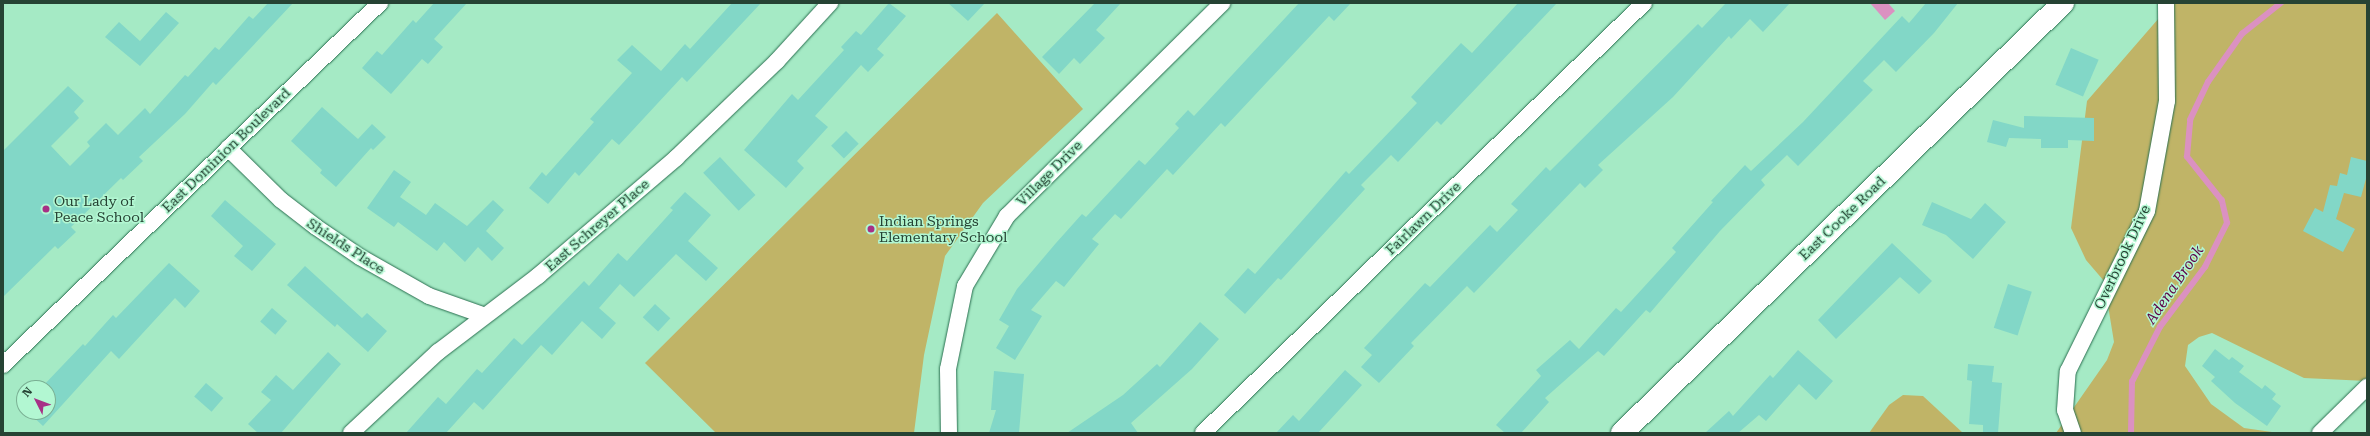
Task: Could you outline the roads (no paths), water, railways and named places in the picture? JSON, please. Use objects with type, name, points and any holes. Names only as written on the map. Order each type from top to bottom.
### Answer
[{"type":"main road","name":"East Cooke Road","points":[[1622,433],[2063,3]]},
{"type":"street","name":"East Dominion Boulevard","points":[[3,365],[380,3]]},
{"type":"street","name":"East Schreyer Place","points":[[351,433],[410,377],[483,315],[538,276],[676,158],[777,61],[830,3]]},
{"type":"street","name":"Village Drive","points":[[949,433],[948,369],[965,286],[1007,216],[1222,3]]},
{"type":"street","name":"Fairlawn Drive","points":[[1213,430],[1644,3]]},
{"type":"street","name":"Overbrook Drive","points":[[2073,433],[2065,410],[2068,371],[2147,211],[2167,100],[2166,3]]},
{"type":"street","name":"Shields Place","points":[[228,148],[281,200],[316,228],[360,257],[428,296],[483,315]]},
{"type":"street","points":[[2320,433],[2367,387]]},
{"type":"waterway","name":"Adena Brook","points":[[2131,433],[2132,382],[2160,327],[2205,267],[2227,223],[2222,201],[2187,157],[2190,120],[2208,82],[2242,34],[2281,3]]},
{"type":"place","name":"Our Lady of Peace School","points":[[46,209]]},
{"type":"place","name":"Indian Springs Elementary School","points":[[871,229]]}]
